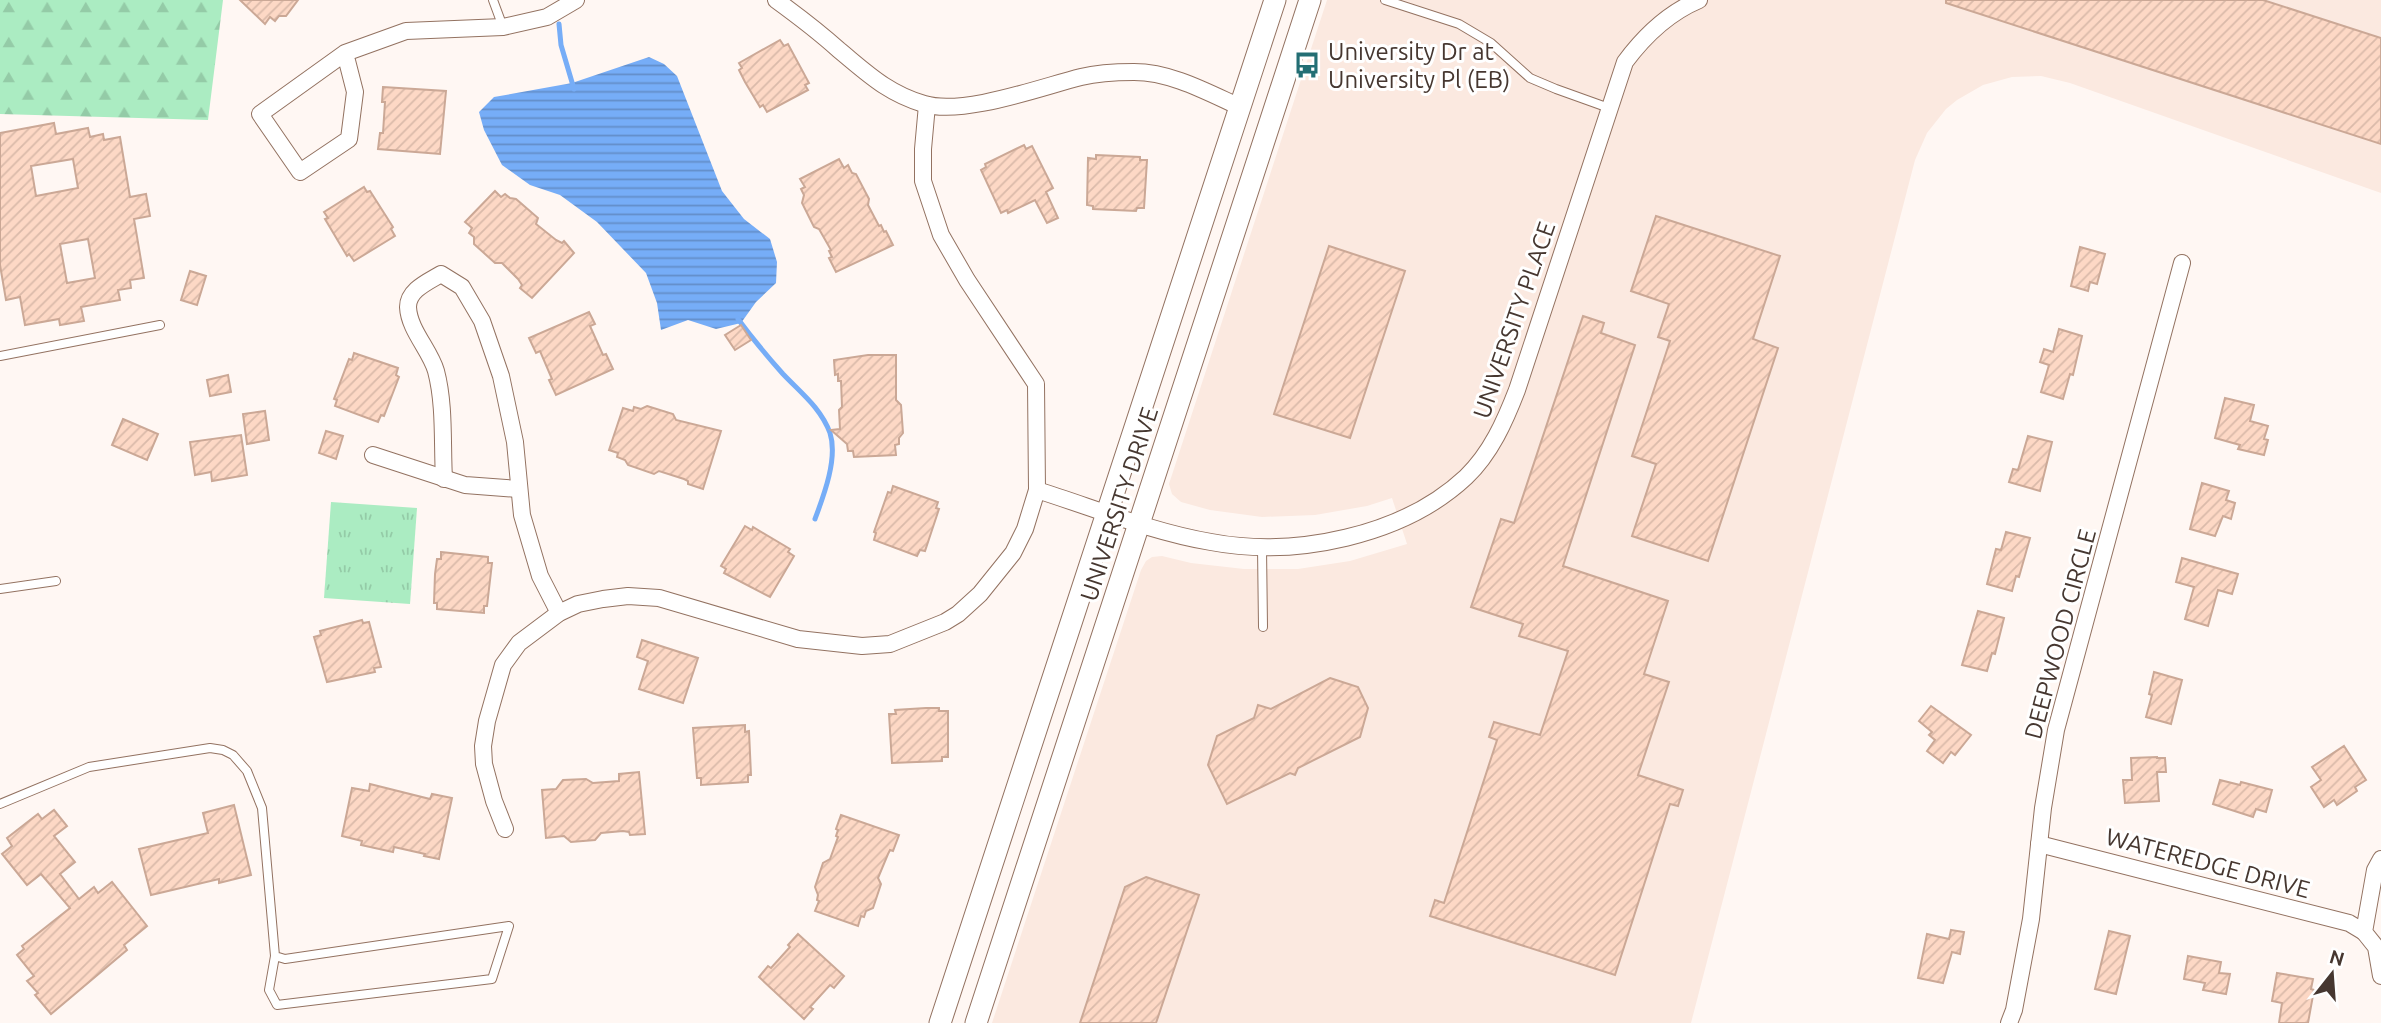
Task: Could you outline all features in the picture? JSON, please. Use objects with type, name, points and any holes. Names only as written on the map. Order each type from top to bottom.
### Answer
[{"type":"main road","name":"UNIVERSITY DRIVE","points":[[940,1023],[1275,0]]},
{"type":"main road","name":"UNIVERSITY DRIVE","points":[[976,1023],[1310,0]]},
{"type":"street","points":[[345,53],[355,92],[349,139],[300,172],[260,114],[345,53],[406,31],[503,27],[547,17],[576,0]]},
{"type":"street","points":[[776,0],[817,31],[872,79],[897,94],[928,105],[958,105],[1004,99],[1084,76],[1136,72],[1178,80],[1240,107]]},
{"type":"street","name":"UNIVERSITY PLACE","points":[[1037,489],[1107,513],[1210,542],[1262,548],[1341,539],[1398,521],[1466,477],[1490,449],[1503,425],[1531,351],[1625,62],[1662,21],[1699,0]]},
{"type":"street","points":[[505,829],[484,764],[483,746],[487,721],[503,665],[519,643],[559,613],[578,604],[603,599],[628,596],[659,598],[798,639],[862,646],[890,644],[945,622],[980,594],[1013,553],[1025,529],[1037,489],[1036,384],[967,280],[941,235],[923,181],[928,105]]},
{"type":"street","name":"DEEPWOOD CIRCLE","points":[[2009,1023],[2014,1010],[2031,919],[2047,781],[2056,730],[2182,263]]},
{"type":"street","points":[[444,479],[440,392],[436,370],[411,320],[408,305],[414,291],[440,274],[462,287],[486,332],[501,376],[515,442],[522,515],[540,576],[559,613]]},
{"type":"street","points":[[373,455],[465,485],[518,489]]},
{"type":"street","name":"WATEREDGE DRIVE","points":[[2039,844],[2349,923],[2364,932]]},
{"type":"street","points":[[2381,859],[2375,870],[2364,932],[2376,947],[2381,976]]},
{"type":"lane","points":[[493,0],[503,27]]},
{"type":"lane","points":[[1385,0],[1459,24],[1491,43],[1530,78],[1609,108]]},
{"type":"lane","points":[[0,356],[160,325]]},
{"type":"lane","points":[[1262,548],[1264,627]]},
{"type":"lane","points":[[0,589],[55,581]]},
{"type":"lane","points":[[0,804],[89,768],[210,748],[233,755],[247,771],[262,808],[275,956],[269,990],[276,1006],[492,979],[509,926],[285,960],[275,956]]},
{"type":"shaded area","points":[[1327,0],[2381,0],[2381,193],[2070,83],[2041,76],[2012,77],[1983,85],[1946,109],[1927,133],[1915,160],[1691,1023],[992,1023],[1146,561],[1162,556],[1191,563],[1244,569],[1298,569],[1350,561],[1407,544],[1392,498],[1367,506],[1315,515],[1262,517],[1210,510],[1181,502],[1172,494],[1169,484]]},
{"type":"green space","points":[[0,0],[223,0],[208,120],[0,114]]},
{"type":"green space","points":[[331,502],[417,508],[410,604],[324,598]]},
{"type":"water","points":[[649,57],[664,64],[677,76],[722,191],[744,219],[770,239],[777,262],[776,283],[756,302],[741,323],[716,329],[688,320],[661,330],[657,303],[646,273],[597,222],[560,195],[530,185],[502,165],[484,130],[479,112],[494,97],[572,83]]},
{"type":"building","points":[[240,0],[298,0],[286,16],[279,16],[275,21],[270,17],[265,24]]},
{"type":"building","points":[[1946,0],[2263,0],[2381,38],[2381,144],[1946,3]]},
{"type":"building","points":[[780,40],[784,46],[788,44],[809,83],[805,85],[808,90],[767,112],[763,105],[760,107],[745,82],[739,70],[742,68],[739,63]]},
{"type":"building","points":[[383,87],[446,91],[440,154],[378,149],[380,133],[383,133]]},
{"type":"building","points":[[54,123],[56,134],[88,128],[90,137],[103,134],[104,140],[120,137],[130,197],[146,194],[150,216],[134,219],[144,278],[130,280],[131,288],[118,290],[120,300],[81,307],[84,321],[60,325],[59,319],[25,325],[20,297],[6,300],[0,265],[0,133]],"holes":[[[73,159],[78,188],[36,196],[31,166]],[[88,239],[95,278],[67,283],[60,244]]]},
{"type":"building","points":[[1024,145],[1026,149],[1032,146],[1053,188],[1046,192],[1058,218],[1047,223],[1035,200],[1008,213],[1007,210],[1001,213],[981,170],[986,167],[985,164]]},
{"type":"building","points":[[1096,155],[1140,157],[1140,160],[1147,160],[1144,208],[1137,208],[1136,211],[1093,209],[1093,206],[1087,205],[1088,158],[1096,159]]},
{"type":"building","points":[[839,159],[844,168],[848,165],[852,173],[856,174],[869,199],[868,205],[893,245],[836,272],[829,258],[832,257],[829,251],[831,250],[819,229],[814,227],[802,203],[804,195],[801,189],[805,187],[800,179]]},
{"type":"building","points":[[364,187],[367,192],[370,191],[393,227],[391,229],[395,236],[354,261],[349,254],[347,256],[325,219],[328,218],[324,212]]},
{"type":"building","points":[[495,191],[501,197],[505,194],[516,199],[538,218],[536,224],[556,240],[562,243],[564,241],[574,253],[532,298],[520,288],[522,285],[518,279],[502,263],[495,263],[474,244],[474,237],[469,233],[472,228],[465,222]]},
{"type":"building","points":[[1656,216],[1780,256],[1753,339],[1778,348],[1708,561],[1632,536],[1656,464],[1632,456],[1670,341],[1658,337],[1669,304],[1631,291]]},
{"type":"building","points":[[1329,246],[1405,271],[1350,438],[1274,414]]},
{"type":"building","points":[[2080,247],[2105,254],[2097,284],[2090,282],[2088,291],[2071,286]]},
{"type":"building","points":[[190,271],[206,276],[197,305],[181,300]]},
{"type":"building","points":[[589,312],[595,324],[590,326],[603,355],[606,354],[613,369],[556,395],[540,351],[536,353],[529,338]]},
{"type":"building","points":[[1583,316],[1604,323],[1601,333],[1635,345],[1563,566],[1668,601],[1644,674],[1669,682],[1638,775],[1683,790],[1678,806],[1670,804],[1615,975],[1430,916],[1435,900],[1444,903],[1497,740],[1489,737],[1494,722],[1540,735],[1568,651],[1519,636],[1523,624],[1471,607],[1501,519],[1514,523]]},
{"type":"building","points":[[741,325],[751,340],[735,350],[725,335]]},
{"type":"building","points":[[2059,329],[2082,336],[2073,375],[2070,374],[2063,399],[2041,392],[2049,365],[2040,362],[2044,349],[2053,352]]},
{"type":"building","points":[[354,353],[398,368],[396,375],[399,377],[384,416],[381,415],[378,422],[335,406],[337,400],[334,399],[349,359],[352,360]]},
{"type":"building","points":[[868,355],[896,355],[896,400],[901,405],[903,433],[899,444],[895,445],[896,455],[854,457],[853,451],[848,451],[847,444],[831,430],[840,429],[839,410],[842,407],[841,381],[838,381],[838,374],[835,375],[834,360]]},
{"type":"building","points":[[228,375],[231,392],[210,396],[207,380]]},
{"type":"building","points":[[2225,398],[2254,405],[2250,421],[2268,426],[2264,439],[2268,440],[2264,455],[2238,449],[2240,445],[2215,438]]},
{"type":"building","points":[[647,406],[673,414],[676,420],[721,431],[703,489],[659,471],[654,474],[628,465],[625,460],[617,457],[618,453],[609,450],[623,408],[633,411],[634,407],[641,409]]},
{"type":"building","points":[[265,411],[269,440],[247,444],[243,414]]},
{"type":"building","points":[[123,419],[158,434],[147,460],[112,445]]},
{"type":"building","points":[[326,431],[343,436],[336,459],[319,453]]},
{"type":"building","points":[[241,435],[247,475],[212,481],[211,472],[195,475],[190,442]]},
{"type":"building","points":[[2028,436],[2052,442],[2040,491],[2009,482],[2013,469],[2018,470]]},
{"type":"building","points":[[2202,483],[2229,491],[2226,500],[2235,503],[2231,519],[2223,516],[2215,536],[2190,529]]},
{"type":"building","points":[[893,486],[938,502],[936,508],[939,509],[925,551],[920,550],[917,556],[874,540],[874,532],[888,492],[891,493]]},
{"type":"building","points":[[745,526],[752,530],[753,527],[790,549],[788,552],[794,556],[770,597],[724,573],[726,569],[721,566]]},
{"type":"building","points":[[2006,532],[2030,538],[2019,577],[2016,576],[2012,591],[1987,584],[1996,549],[2001,550]]},
{"type":"building","points":[[441,552],[488,557],[488,563],[492,563],[484,613],[437,609],[437,603],[434,603],[435,574]]},
{"type":"building","points":[[2182,558],[2238,574],[2232,594],[2218,590],[2208,626],[2185,619],[2194,587],[2176,582]]},
{"type":"building","points":[[1978,611],[2004,618],[1995,654],[1992,653],[1987,671],[1962,665]]},
{"type":"building","points":[[362,620],[363,623],[369,622],[381,667],[374,668],[375,672],[327,682],[314,637],[321,635],[320,631]]},
{"type":"building","points":[[642,640],[698,658],[683,703],[639,689],[648,661],[637,657]]},
{"type":"building","points":[[2154,672],[2182,680],[2171,724],[2146,717]]},
{"type":"building","points":[[1330,678],[1358,687],[1368,708],[1360,737],[1298,768],[1295,775],[1290,773],[1227,804],[1208,765],[1217,736],[1254,718],[1258,705],[1271,709]]},
{"type":"building","points":[[1931,706],[1971,735],[1955,755],[1951,752],[1943,763],[1927,751],[1935,740],[1929,735],[1932,732],[1919,721]]},
{"type":"building","points":[[926,708],[948,711],[948,757],[942,757],[942,761],[892,763],[889,714],[896,714],[895,710]]},
{"type":"building","points":[[745,725],[745,732],[749,731],[751,775],[748,775],[748,782],[701,785],[701,778],[697,778],[693,728]]},
{"type":"building","points":[[2344,746],[2366,780],[2355,787],[2357,791],[2337,805],[2334,800],[2324,807],[2311,787],[2321,780],[2312,767]]},
{"type":"building","points":[[2131,758],[2165,758],[2166,772],[2157,772],[2159,801],[2125,803],[2123,780],[2132,780]]},
{"type":"building","points":[[639,772],[645,834],[630,835],[629,832],[623,831],[601,833],[595,840],[571,842],[564,836],[546,838],[542,790],[556,789],[563,780],[586,779],[593,783],[619,781],[619,774]]},
{"type":"building","points":[[2220,780],[2272,790],[2266,812],[2256,809],[2253,817],[2213,804]]},
{"type":"building","points":[[370,784],[430,799],[432,794],[452,798],[439,859],[394,847],[393,852],[361,845],[362,841],[342,836],[352,788],[369,791]]},
{"type":"building","points":[[234,805],[251,875],[219,883],[219,879],[151,895],[139,849],[208,833],[203,813]]},
{"type":"building","points":[[54,810],[67,826],[54,836],[75,862],[60,874],[79,899],[94,887],[98,893],[112,882],[147,926],[124,945],[127,950],[51,1014],[35,995],[38,993],[27,981],[34,976],[17,955],[24,949],[22,946],[70,908],[41,874],[27,885],[2,854],[12,846],[7,838],[38,814],[42,819]]},
{"type":"building","points":[[841,815],[899,835],[878,878],[881,884],[873,908],[866,911],[864,917],[861,916],[858,926],[815,911],[819,901],[815,887],[823,863],[830,859],[838,837],[836,829]]},
{"type":"building","points":[[1146,877],[1199,895],[1156,1023],[1080,1023],[1125,887]]},
{"type":"building","points":[[1951,930],[1964,932],[1960,954],[1952,952],[1943,983],[1918,978],[1927,934],[1949,939]]},
{"type":"building","points":[[2109,931],[2130,936],[2116,994],[2095,989]]},
{"type":"building","points":[[798,934],[844,976],[834,988],[830,985],[810,1007],[813,1009],[804,1019],[759,977],[768,966],[771,968]]},
{"type":"building","points":[[2188,956],[2221,962],[2219,973],[2230,974],[2226,994],[2203,990],[2205,983],[2184,979]]},
{"type":"building","points":[[2277,973],[2313,979],[2311,989],[2314,990],[2308,1023],[2279,1023],[2282,1003],[2272,1001]]},
{"type":"waterway","points":[[559,24],[561,45],[574,89]]},
{"type":"waterway","points":[[738,319],[777,367],[816,408],[830,433],[831,465],[815,519]]},
{"type":"place","name":"University Dr at University Pl (EB)","points":[[1307,65]]}]
